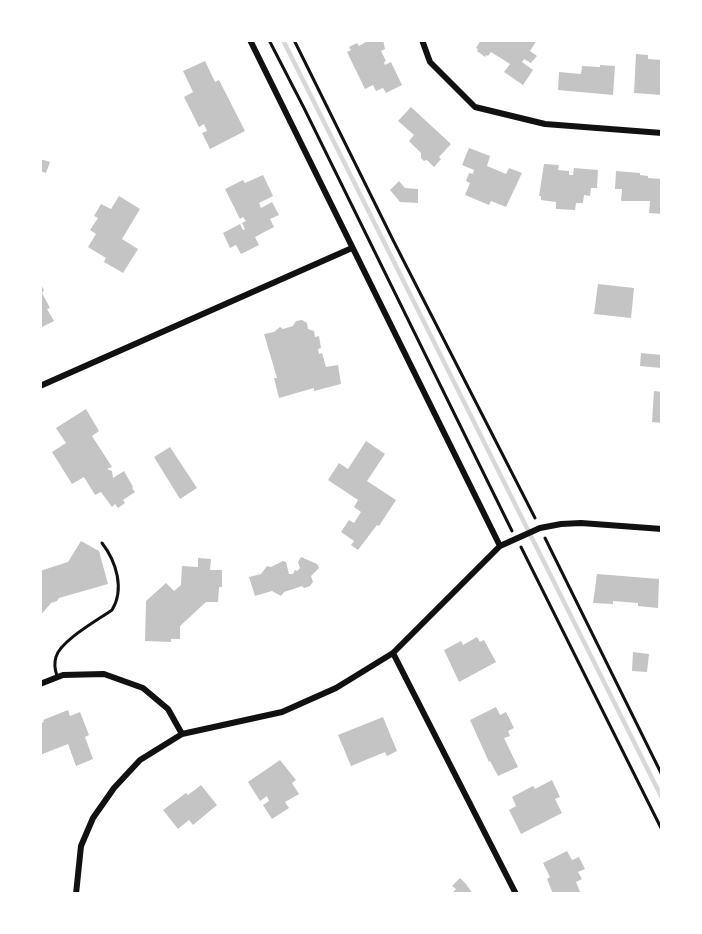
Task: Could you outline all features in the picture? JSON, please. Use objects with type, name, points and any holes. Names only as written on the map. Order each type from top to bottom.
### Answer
[{"type":"street","points":[[250,40],[500,546]]},
{"type":"street","points":[[422,40],[430,62],[475,107],[545,124],[662,133]]},
{"type":"street","points":[[40,386],[352,248]]},
{"type":"street","points":[[76,894],[81,846],[93,818],[114,788],[140,760],[182,734],[282,712],[336,688],[393,653],[500,546],[540,528],[581,523],[662,529]]},
{"type":"street","points":[[393,653],[516,894]]},
{"type":"street","points":[[40,684],[63,675],[104,674],[143,688],[168,709],[182,734]]},
{"type":"lane","points":[[57,677],[55,662],[62,646],[112,610],[117,602],[116,570],[111,555],[102,543]]},
{"type":"path","points":[[269,40],[662,830]]},
{"type":"path","points":[[294,40],[662,775]]},
{"type":"building","points":[[369,40],[383,40],[385,49],[381,51],[386,61],[385,65],[391,62],[402,85],[386,93],[383,88],[376,91],[373,85],[365,89],[347,52],[351,50],[349,47],[357,43],[359,46]]},
{"type":"building","points":[[481,40],[537,40],[530,51],[537,56],[531,63],[524,59],[522,62],[533,70],[523,85],[504,72],[510,64],[491,52],[485,57],[477,51],[476,48]]},
{"type":"building","points":[[636,54],[648,55],[648,59],[661,60],[662,95],[634,93]]},
{"type":"building","points":[[205,61],[215,82],[219,80],[245,131],[210,149],[202,133],[207,131],[204,124],[199,127],[184,97],[193,92],[183,71]]},
{"type":"building","points":[[600,65],[615,66],[613,95],[558,90],[559,72],[581,74],[582,66],[600,67]]},
{"type":"building","points":[[411,107],[451,144],[439,157],[441,159],[434,167],[421,158],[421,153],[409,141],[414,135],[398,121]]},
{"type":"building","points":[[469,148],[490,156],[487,166],[506,174],[509,168],[522,173],[506,207],[491,201],[489,205],[465,195],[470,183],[466,181],[469,173],[473,174],[474,170],[462,165]]},
{"type":"building","points":[[40,159],[50,162],[46,173],[40,171]]},
{"type":"building","points":[[544,164],[559,165],[558,170],[569,171],[569,175],[573,175],[574,168],[598,170],[597,188],[591,188],[590,196],[584,195],[583,203],[576,203],[575,210],[556,209],[556,202],[541,200],[539,196]]},
{"type":"building","points":[[616,171],[640,173],[648,178],[662,179],[662,214],[649,213],[650,201],[621,201],[622,189],[615,189]]},
{"type":"building","points":[[263,175],[273,196],[259,203],[261,208],[272,202],[279,215],[270,219],[274,227],[255,237],[259,245],[241,254],[236,245],[230,248],[223,233],[240,224],[243,230],[245,229],[242,223],[246,221],[243,217],[240,219],[225,189],[243,180],[245,183]]},
{"type":"building","points":[[399,181],[405,188],[418,189],[418,203],[400,202],[390,190]]},
{"type":"building","points":[[119,196],[140,209],[122,239],[138,249],[123,273],[104,262],[106,258],[88,247],[96,234],[90,230],[98,218],[94,216],[101,204],[111,209]]},
{"type":"building","points":[[40,283],[44,290],[42,293],[50,308],[47,309],[54,321],[40,328]]},
{"type":"building","points":[[598,284],[634,288],[631,318],[594,314]]},
{"type":"building","points":[[302,320],[307,323],[308,329],[314,331],[315,337],[319,336],[321,348],[318,349],[319,354],[322,353],[326,367],[338,365],[341,384],[314,391],[314,388],[279,398],[274,378],[277,378],[264,334],[274,332],[280,327],[283,329],[293,326],[296,321]]},
{"type":"building","points":[[641,353],[662,355],[661,368],[640,366]]},
{"type":"building","points":[[654,391],[662,392],[662,423],[652,422]]},
{"type":"building","points":[[86,409],[99,431],[92,436],[112,467],[107,469],[112,471],[113,478],[124,471],[135,492],[123,500],[125,503],[118,508],[115,504],[112,507],[101,492],[95,495],[84,477],[72,484],[52,452],[66,443],[56,428]]},
{"type":"building","points":[[366,441],[385,454],[367,481],[396,500],[379,526],[377,525],[358,550],[351,545],[354,541],[341,532],[349,520],[354,523],[361,512],[354,507],[358,500],[328,480],[339,463],[348,469]]},
{"type":"building","points":[[170,447],[197,488],[180,499],[154,457]]},
{"type":"building","points":[[81,541],[99,551],[108,584],[59,598],[51,603],[40,616],[40,571],[68,562]]},
{"type":"building","points":[[301,557],[317,564],[319,568],[311,576],[313,582],[310,586],[284,592],[281,596],[272,591],[255,596],[249,577],[261,574],[267,566],[271,567],[283,561],[286,562],[289,574],[293,574],[300,568],[298,562]]},
{"type":"building","points":[[198,558],[211,559],[210,570],[222,570],[222,587],[219,587],[218,602],[206,602],[180,626],[180,639],[171,639],[171,642],[145,641],[146,601],[166,583],[174,591],[181,585],[182,566],[198,567]]},
{"type":"building","points":[[597,574],[659,579],[658,608],[638,606],[638,603],[613,601],[613,604],[593,603]]},
{"type":"building","points":[[477,637],[480,642],[484,640],[496,662],[459,682],[444,650],[461,641],[463,645]]},
{"type":"building","points":[[633,652],[649,654],[647,672],[632,671]]},
{"type":"building","points":[[496,707],[500,715],[506,712],[514,728],[508,731],[510,736],[504,738],[518,767],[498,776],[470,720]]},
{"type":"building","points":[[68,710],[70,716],[80,712],[89,735],[85,737],[93,759],[76,766],[68,744],[40,755],[40,723]]},
{"type":"building","points":[[383,717],[397,751],[387,756],[385,752],[351,766],[338,735]]},
{"type":"building","points":[[280,760],[296,780],[292,783],[299,794],[285,802],[289,808],[272,819],[263,805],[269,801],[267,796],[260,801],[248,782]]},
{"type":"building","points":[[552,780],[560,797],[555,799],[562,813],[521,834],[509,810],[516,806],[512,797],[533,786],[535,789]]},
{"type":"building","points":[[201,785],[217,805],[193,825],[189,820],[178,829],[163,810]]},
{"type":"building","points":[[567,851],[572,860],[579,857],[585,869],[578,872],[582,879],[576,882],[581,894],[553,894],[547,879],[550,877],[543,863]]},
{"type":"building","points":[[460,878],[473,894],[451,894],[456,889],[452,886]]},
{"type":"waterway","points":[[283,40],[662,798]]}]
